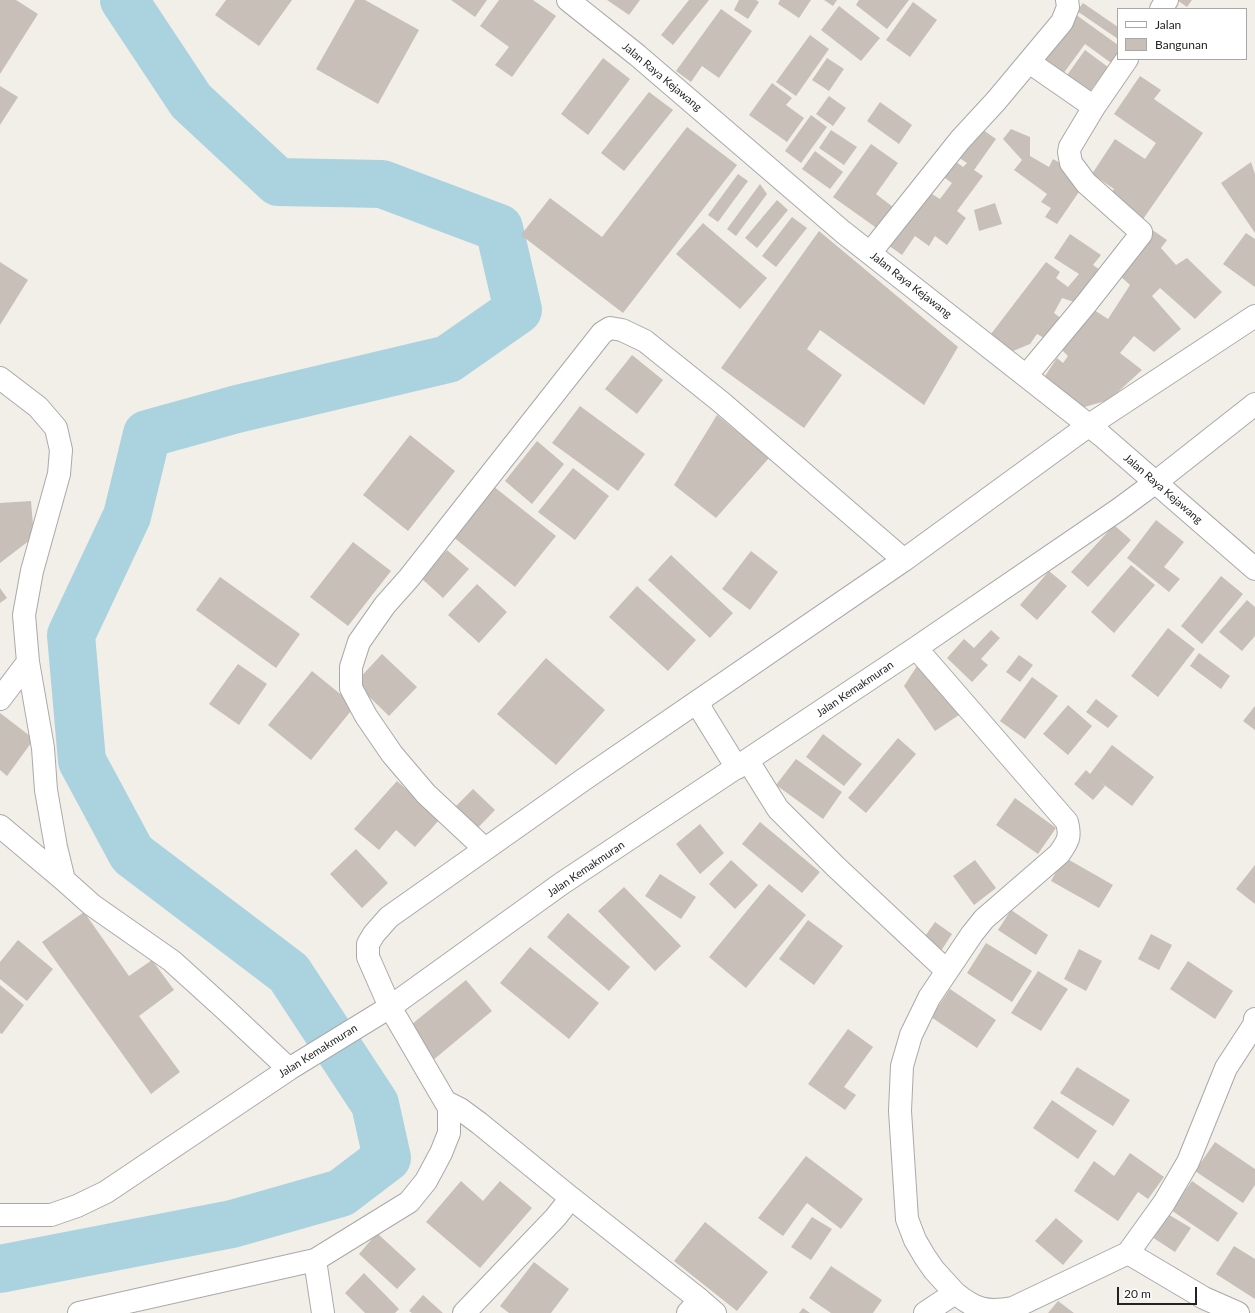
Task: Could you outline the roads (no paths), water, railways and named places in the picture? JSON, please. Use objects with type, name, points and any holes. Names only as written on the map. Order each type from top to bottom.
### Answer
[{"type":"street","name":"Jalan Raya Kejawang","points":[[568,0],[637,55],[843,232],[1094,430],[1255,569]]},
{"type":"street","points":[[870,253],[960,140],[1062,22],[1068,7],[1067,0]]},
{"type":"street","points":[[1026,376],[1086,304],[1141,234],[1138,229],[1086,183],[1071,163],[1069,152],[1070,147],[1094,107],[1126,60]]},
{"type":"street","points":[[1029,62],[1094,107]]},
{"type":"street","points":[[79,1313],[315,1260],[410,1202],[426,1181],[441,1154],[449,1133],[449,1108],[390,1007],[368,957],[368,944],[389,917],[485,849],[700,707],[904,560],[1094,430],[1255,316]]},
{"type":"street","points":[[485,849],[426,794],[392,754],[366,716],[351,688],[351,667],[359,642],[385,605],[414,572],[602,333],[610,328],[622,330],[645,341],[721,402],[904,560]]},
{"type":"street","points":[[0,378],[38,407],[56,428],[61,450],[59,474],[32,570],[24,615],[28,662],[43,748],[46,790],[56,848],[64,880]]},
{"type":"street","name":"Jalan Kemakmuran","points":[[0,1215],[51,1215],[77,1206],[106,1192],[318,1050],[390,1007],[561,884],[916,648],[1118,510],[1153,480],[1255,404]]},
{"type":"street","points":[[916,648],[1067,822],[1070,833],[1066,844],[1059,854],[984,919],[929,998],[911,1035],[902,1066],[900,1111],[907,1219],[915,1240],[934,1270],[955,1293],[974,1308],[991,1312],[1005,1311],[1128,1253],[1164,1203],[1188,1162],[1226,1068],[1255,1024]]},
{"type":"street","points":[[0,699],[28,662]]},
{"type":"street","points":[[700,707],[740,764],[778,809],[835,866],[947,971]]},
{"type":"street","points":[[0,826],[92,904],[172,961],[289,1069]]},
{"type":"street","points":[[446,1102],[460,1109],[479,1123],[571,1198],[701,1308]]},
{"type":"street","points":[[464,1313],[555,1218],[571,1198]]},
{"type":"street","points":[[1128,1253],[1204,1298],[1238,1313]]},
{"type":"street","points":[[315,1260],[323,1313]]},
{"type":"street","points":[[925,1313],[955,1293]]},
{"type":"waterway","points":[[0,1269],[232,1224],[341,1193],[387,1158],[375,1104],[289,973],[132,854],[82,761],[71,635],[127,516],[147,434],[237,409],[448,359],[518,310],[499,228],[382,184],[278,182],[191,101],[124,0]]}]
